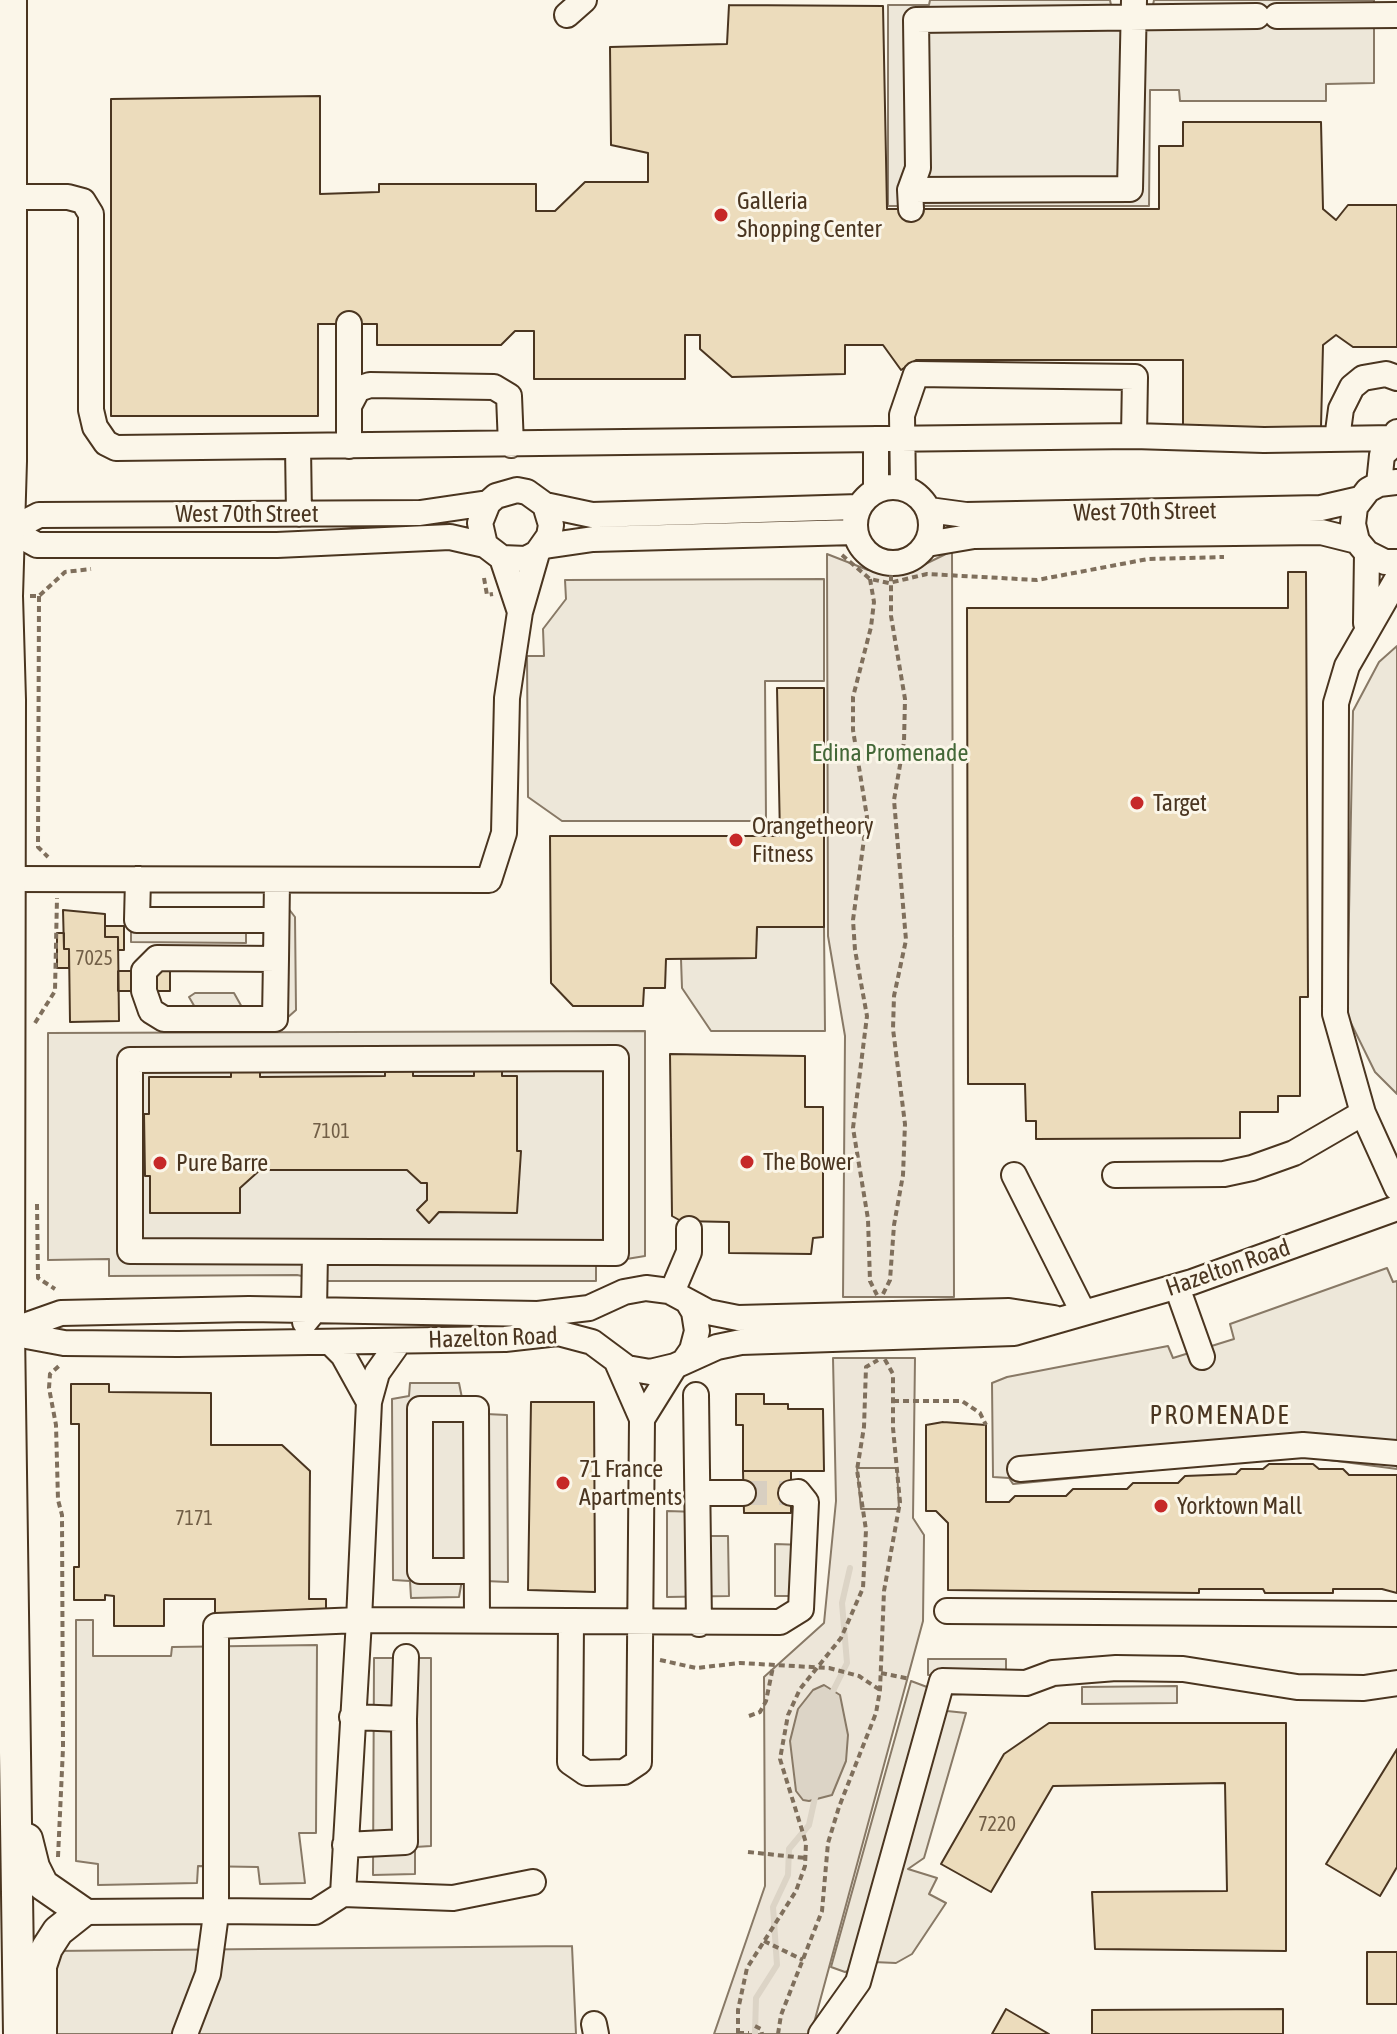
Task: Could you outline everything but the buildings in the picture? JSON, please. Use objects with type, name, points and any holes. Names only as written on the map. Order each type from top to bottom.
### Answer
[{"type":"main road","points":[[11,0],[5,530],[9,879],[4,1331],[18,1795],[19,2034]]},
{"type":"main road","points":[[18,1795],[34,1867],[43,1885],[82,1912],[58,1931],[47,1948],[41,1966],[41,2034]]},
{"type":"street","points":[[1134,8],[1130,200],[911,199],[918,168],[916,20],[1134,8],[1267,16],[1397,15]]},
{"type":"street","points":[[10,197],[68,197],[83,201],[91,214],[91,410],[95,427],[106,443],[116,448],[1134,436],[1396,440]]},
{"type":"street","points":[[349,324],[349,446]]},
{"type":"street","points":[[903,488],[902,415],[916,367],[1135,369],[1134,436]]},
{"type":"street","points":[[1337,439],[1341,409],[1352,387],[1363,378],[1386,374],[1397,378]]},
{"type":"street","points":[[349,406],[358,389],[370,385],[494,387],[509,396],[511,445]]},
{"type":"street","points":[[876,439],[868,499],[855,532],[866,553],[890,573],[927,544],[931,533],[929,510],[923,501],[903,488]]},
{"type":"street","points":[[1365,641],[1369,590],[1353,515],[1378,488],[1382,455],[1396,440]]},
{"type":"street","points":[[298,447],[299,514]]},
{"type":"street","points":[[545,505],[592,515],[868,499],[903,488]]},
{"type":"street","name":"West 70th Street","points":[[929,510],[966,515],[1321,508],[1378,488]]},
{"type":"street","points":[[9,879],[489,880],[504,833],[507,698],[517,603],[551,525],[545,505],[537,497],[517,490],[496,496],[488,503],[480,523],[489,557],[517,603]]},
{"type":"street","name":"West 70th Street","points":[[5,530],[39,515],[420,513],[488,503]]},
{"type":"street","name":"West 70th Street","points":[[5,530],[37,545],[277,545],[450,537],[489,557]]},
{"type":"street","points":[[489,557],[526,559],[541,550],[593,539],[855,532]]},
{"type":"street","name":"West 70th Street","points":[[927,544],[974,536],[1321,532],[1362,547],[1385,562],[1397,562]]},
{"type":"street","points":[[1397,579],[1385,595],[1365,641],[1347,666],[1336,703],[1335,1002],[1335,1014],[1363,1113],[1397,1188]]},
{"type":"street","points":[[138,879],[137,920],[276,920]]},
{"type":"street","points":[[276,959],[157,958],[144,971],[144,991],[151,1011],[164,1019],[275,1019],[276,959],[276,920],[277,880]]},
{"type":"street","points":[[571,1622],[570,1762],[586,1773],[624,1772],[639,1762],[642,1419],[602,1331],[605,1311],[619,1296],[616,1253],[616,1058],[130,1060],[130,1251],[616,1253]]},
{"type":"street","points":[[1115,1175],[1224,1174],[1252,1168],[1294,1153],[1363,1113]]},
{"type":"street","points":[[1014,1175],[1083,1312]]},
{"type":"street","name":"Hazelton Road","points":[[4,1331],[64,1343],[196,1344],[505,1339],[558,1333],[592,1342],[614,1359],[650,1372],[717,1347],[741,1342],[958,1338],[1014,1333],[1056,1318],[1177,1287],[1397,1208]]},
{"type":"street","points":[[642,1419],[692,1350],[697,1331],[694,1312],[680,1297],[689,1252],[689,1229]]},
{"type":"street","points":[[196,1344],[252,1327],[298,1327],[314,1311],[315,1252]]},
{"type":"street","points":[[1177,1287],[1202,1357]]},
{"type":"street","name":"Hazelton Road","points":[[4,1331],[61,1313],[314,1311],[538,1314],[579,1310],[646,1288],[680,1297],[708,1312],[738,1318],[1009,1311],[1056,1318]]},
{"type":"street","points":[[343,1894],[369,1402],[377,1373],[399,1342]]},
{"type":"street","points":[[331,1343],[343,1355],[369,1402]]},
{"type":"street","points":[[696,1395],[699,1624]]},
{"type":"street","points":[[476,1571],[420,1571],[420,1409],[476,1409],[477,1620]]},
{"type":"street","points":[[1020,1469],[1303,1445],[1397,1453]]},
{"type":"street","points":[[185,2034],[208,1974],[216,1911],[216,1626],[359,1620],[780,1622],[801,1609],[806,1502],[798,1492],[791,1493]]},
{"type":"street","points":[[698,1493],[743,1493]]},
{"type":"street","points":[[947,1611],[1397,1614]]},
{"type":"street","points":[[345,1845],[405,1842],[406,1657]]},
{"type":"street","points":[[821,2034],[858,1982],[942,1681],[1026,1683],[1053,1673],[1116,1668],[1183,1669],[1297,1687],[1364,1688],[1397,1683]]},
{"type":"street","points":[[352,1717],[404,1719]]},
{"type":"street","points":[[82,1912],[315,1912],[343,1894],[453,1898],[533,1882]]},
{"type":"path","points":[[833,550],[870,579],[874,602],[871,627],[853,697],[853,730],[867,817],[854,935],[867,1016],[853,1128],[868,1219],[870,1281],[881,1300],[890,1280],[894,1225],[903,1175],[905,1124],[893,1029],[894,996],[906,940],[894,800],[904,742],[905,699],[890,573]]},
{"type":"path","points":[[870,579],[890,573],[1037,580],[1148,559],[1212,560],[1235,554]]},
{"type":"path","points":[[489,557],[487,595],[517,603]]},
{"type":"path","points":[[30,596],[39,596],[65,572],[102,568]]},
{"type":"path","points":[[39,596],[38,847],[56,865]]},
{"type":"path","points":[[36,1037],[35,1022],[55,991],[57,903]]},
{"type":"path","points":[[36,1191],[38,1278],[55,1289]]},
{"type":"path","points":[[763,2034],[754,2026],[749,2033],[738,2034],[738,2010],[747,1968],[803,1878],[806,1858],[804,1835],[782,1771],[781,1746],[793,1703],[847,1628],[866,1571],[866,1530],[857,1470],[864,1427],[866,1367],[883,1356],[893,1374],[900,1502],[884,1591],[880,1690],[876,1713],[828,1843],[822,1911],[781,2015],[778,2034]]},
{"type":"path","points":[[57,1366],[50,1374],[49,1388],[56,1425],[58,1500],[62,1515],[63,1748],[58,1860]]},
{"type":"path","points":[[893,1401],[962,1401],[980,1413],[986,1425]]},
{"type":"path","points":[[638,1660],[660,1660],[696,1668],[740,1663],[843,1671],[880,1690]]},
{"type":"path","points":[[749,1716],[760,1712],[766,1701],[773,1667]]},
{"type":"path","points":[[881,1673],[910,1679]]},
{"type":"path","points":[[748,1852],[806,1858]]},
{"type":"path","points":[[764,1941],[803,1960]]},
{"type":"green space","name":"Edina Promenade","points":[[952,551],[954,1297],[843,1297],[845,1036],[828,936],[827,554],[868,570],[911,571]]},
{"type":"green space","points":[[833,1358],[915,1358],[913,1518],[924,1535],[923,1621],[811,2034],[714,2034],[765,1886],[764,1677],[824,1623],[836,1501]]},
{"type":"shaded area","points":[[930,0],[1110,0],[1111,5],[1153,5],[1154,0],[1374,0],[1374,83],[1326,84],[1326,101],[1180,101],[1179,90],[1150,90],[1149,206],[888,206],[888,5],[929,5]]},
{"type":"shaded area","points":[[824,579],[824,681],[765,681],[766,821],[562,821],[528,797],[527,656],[544,656],[543,629],[566,599],[565,580]]},
{"type":"shaded area","points":[[1397,646],[1397,1094],[1375,1072],[1347,1015],[1353,711],[1379,662]]},
{"type":"shaded area","points":[[288,908],[295,917],[296,1010],[287,1018]]},
{"type":"shaded area","points":[[131,927],[246,928],[246,943],[131,942]]},
{"type":"shaded area","points":[[757,927],[824,927],[825,1031],[711,1031],[682,988],[681,959],[755,958]]},
{"type":"shaded area","points":[[195,993],[234,993],[243,1009],[196,1009],[189,997]]},
{"type":"shaded area","points":[[645,1031],[645,1256],[596,1264],[596,1281],[327,1281],[297,1275],[109,1276],[109,1259],[48,1260],[48,1033]]},
{"type":"shaded area","points":[[1387,1268],[1393,1282],[1397,1281],[1397,1469],[1299,1456],[1013,1484],[1009,1478],[993,1477],[992,1383],[1007,1377],[1168,1346],[1173,1358],[1234,1339],[1230,1324]]},
{"type":"shaded area","points":[[410,1383],[459,1383],[465,1413],[507,1415],[508,1582],[462,1580],[459,1597],[411,1598],[410,1581],[393,1580],[392,1399],[409,1396]]},
{"type":"shaded area","points":[[857,1468],[897,1468],[899,1509],[861,1509]]},
{"type":"shaded area","points":[[667,1511],[698,1512],[699,1536],[728,1536],[729,1596],[667,1597]]},
{"type":"shaded area","points":[[775,1544],[804,1545],[802,1596],[775,1596]]},
{"type":"shaded area","points":[[76,1620],[93,1620],[93,1656],[171,1656],[172,1647],[317,1645],[316,1833],[299,1833],[305,1883],[260,1884],[258,1867],[198,1866],[197,1883],[98,1885],[98,1864],[76,1861]]},
{"type":"shaded area","points":[[374,1658],[431,1658],[431,1846],[415,1847],[415,1874],[373,1875]]},
{"type":"shaded area","points":[[928,1659],[1006,1659],[1006,1675],[928,1675]]},
{"type":"shaded area","points":[[911,1681],[927,1687],[947,1711],[966,1713],[924,1858],[908,1869],[937,1878],[929,1894],[946,1903],[912,1954],[896,1963],[873,1962],[845,1972],[831,1967]]},
{"type":"shaded area","points":[[824,1685],[840,1695],[848,1735],[846,1761],[832,1795],[809,1801],[803,1800],[796,1791],[790,1741],[798,1709],[813,1690]]},
{"type":"shaded area","points":[[1177,1686],[1177,1703],[1082,1704],[1082,1687]]},
{"type":"shaded area","points":[[572,1946],[576,2034],[51,2034],[52,1951]]},
{"type":"waterway","points":[[831,1695],[847,1663],[842,1603],[850,1568]]},
{"type":"waterway","points":[[755,2033],[756,1998],[777,1965],[773,1907],[788,1875],[789,1849],[809,1825],[816,1793]]},
{"type":"tunnel","points":[[743,1493],[791,1493]]},
{"type":"place","name":"Galleria Shopping Center","points":[[721,215]]},
{"type":"place","name":"Target","points":[[1137,803]]},
{"type":"place","name":"Orangetheory Fitness","points":[[736,840]]},
{"type":"place","name":"The Bower","points":[[747,1162]]},
{"type":"place","name":"Pure Barre","points":[[160,1163]]},
{"type":"place","name":"71 France Apartments","points":[[563,1483]]},
{"type":"place","name":"Yorktown Mall","points":[[1161,1506]]},
{"type":"district","name":"PROMENADE","points":[[1220,1416]]}]
